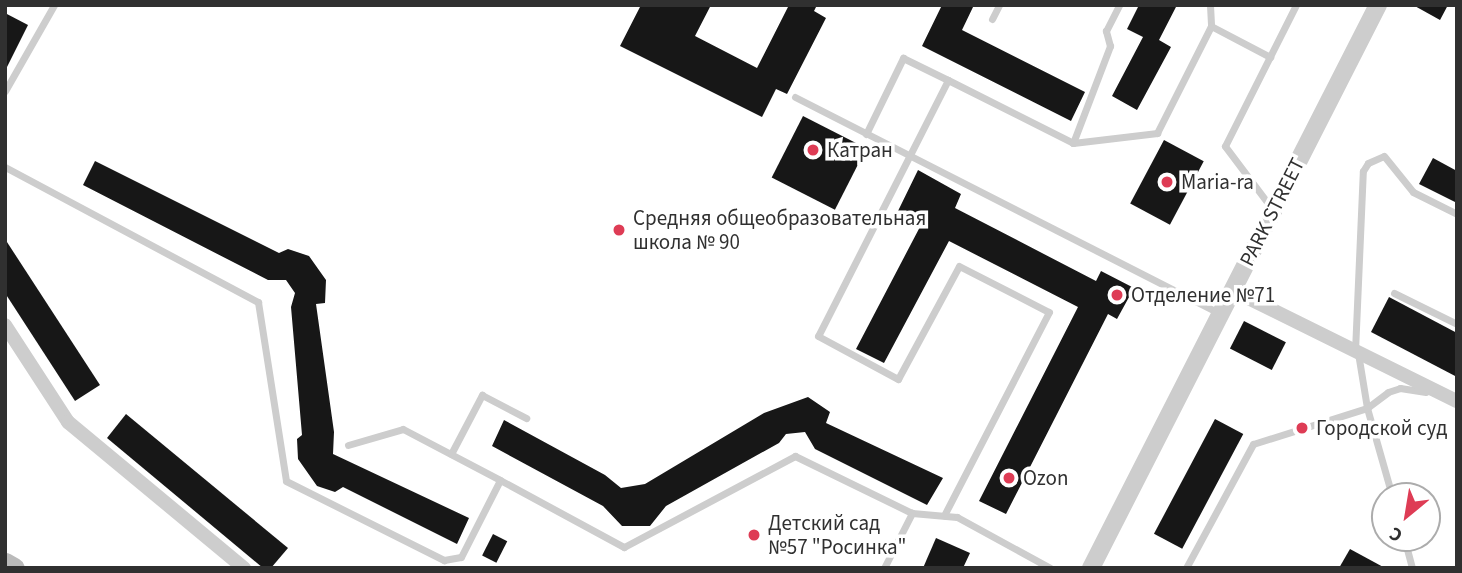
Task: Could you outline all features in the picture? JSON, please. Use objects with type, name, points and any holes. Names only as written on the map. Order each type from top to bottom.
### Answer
[{"type":"main road","points":[[5,563],[14,568]]},
{"type":"street","name":"PARK STREET","points":[[1091,568],[1378,5]]},
{"type":"street","points":[[1233,290],[1457,401]]},
{"type":"street","points":[[5,325],[68,422],[244,568]]},
{"type":"lane","points":[[5,90],[54,5]]},
{"type":"lane","points":[[992,19],[999,5]]},
{"type":"lane","points":[[1073,143],[1110,46],[1106,31],[1119,5]]},
{"type":"lane","points":[[866,134],[903,58],[1073,143],[1157,133],[1211,26],[1210,5]]},
{"type":"lane","points":[[1273,211],[1225,146],[1296,5]]},
{"type":"lane","points":[[1211,26],[1270,57]]},
{"type":"lane","points":[[944,515],[1049,312],[959,266],[898,379],[818,336],[947,80]]},
{"type":"lane","points":[[795,97],[1220,314]]},
{"type":"lane","points":[[1388,482],[1367,408],[1357,352],[1363,171],[1368,163],[1384,156],[1413,192],[1457,214]]},
{"type":"lane","points":[[5,167],[258,302],[286,481],[444,560],[461,557],[500,480]]},
{"type":"lane","points":[[1394,293],[1457,324]]},
{"type":"lane","points":[[1186,568],[1253,444],[1367,408],[1400,388],[1457,401]]},
{"type":"lane","points":[[451,454],[482,395],[526,418]]},
{"type":"lane","points":[[348,445],[403,429],[624,547],[795,456],[912,513],[957,517],[1050,568]]},
{"type":"lane","points":[[884,568],[912,513]]},
{"type":"building","points":[[641,5],[711,5],[695,36],[757,68],[789,5],[817,5],[814,11],[826,18],[787,94],[776,89],[762,117],[620,46]]},
{"type":"building","points":[[942,5],[974,5],[962,30],[1085,92],[1071,121],[922,46]]},
{"type":"building","points":[[1139,5],[1177,5],[1159,40],[1171,47],[1137,110],[1112,96],[1143,37],[1127,29]]},
{"type":"building","points":[[1413,5],[1448,5],[1440,20]]},
{"type":"building","points":[[5,13],[28,25],[5,71]]},
{"type":"building","points":[[803,116],[866,148],[835,210],[772,177]]},
{"type":"building","name":"Maria-ra","points":[[1164,140],[1204,161],[1170,225],[1130,204]]},
{"type":"building","points":[[1433,158],[1457,171],[1457,203],[1419,184]]},
{"type":"building","points":[[95,161],[279,253],[288,249],[309,256],[326,280],[325,303],[316,304],[334,432],[333,454],[469,518],[457,544],[343,487],[335,492],[317,486],[298,459],[297,439],[302,435],[291,307],[295,293],[286,280],[268,280],[83,185]]},
{"type":"building","points":[[918,170],[961,194],[955,208],[1096,281],[1101,271],[1134,288],[1117,319],[1108,314],[1006,514],[979,501],[1078,307],[949,241],[884,363],[856,349],[922,223],[898,211]]},
{"type":"building","points":[[5,239],[100,385],[75,401],[5,293]]},
{"type":"building","points":[[1389,297],[1457,333],[1457,377],[1371,332]]},
{"type":"building","points":[[1244,321],[1286,342],[1272,370],[1230,349]]},
{"type":"building","points":[[808,397],[830,412],[826,423],[943,478],[927,505],[815,449],[805,432],[786,434],[779,443],[666,506],[650,526],[622,526],[603,506],[492,446],[504,420],[605,475],[621,488],[645,484],[764,413]]},
{"type":"building","points":[[126,414],[288,548],[271,568],[263,568],[107,438]]},
{"type":"building","points":[[1215,419],[1243,434],[1182,549],[1154,534]]},
{"type":"building","points":[[493,534],[507,541],[496,563],[482,555]]},
{"type":"building","points":[[936,538],[970,553],[963,568],[923,568]]},
{"type":"building","points":[[1350,549],[1385,568],[1339,568]]},
{"type":"place","name":"Катран","points":[[813,150]]},
{"type":"place","name":"Maria-ra","points":[[1167,182]]},
{"type":"place","name":"Средняя общеобразовательная школа № 90","points":[[619,230]]},
{"type":"place","name":"Отделение №71","points":[[1117,295]]},
{"type":"place","name":"Городской суд","points":[[1302,428]]},
{"type":"place","name":"Ozon","points":[[1009,478]]},
{"type":"place","name":"Детский сад №57 \"Росинка\"","points":[[754,535]]}]
